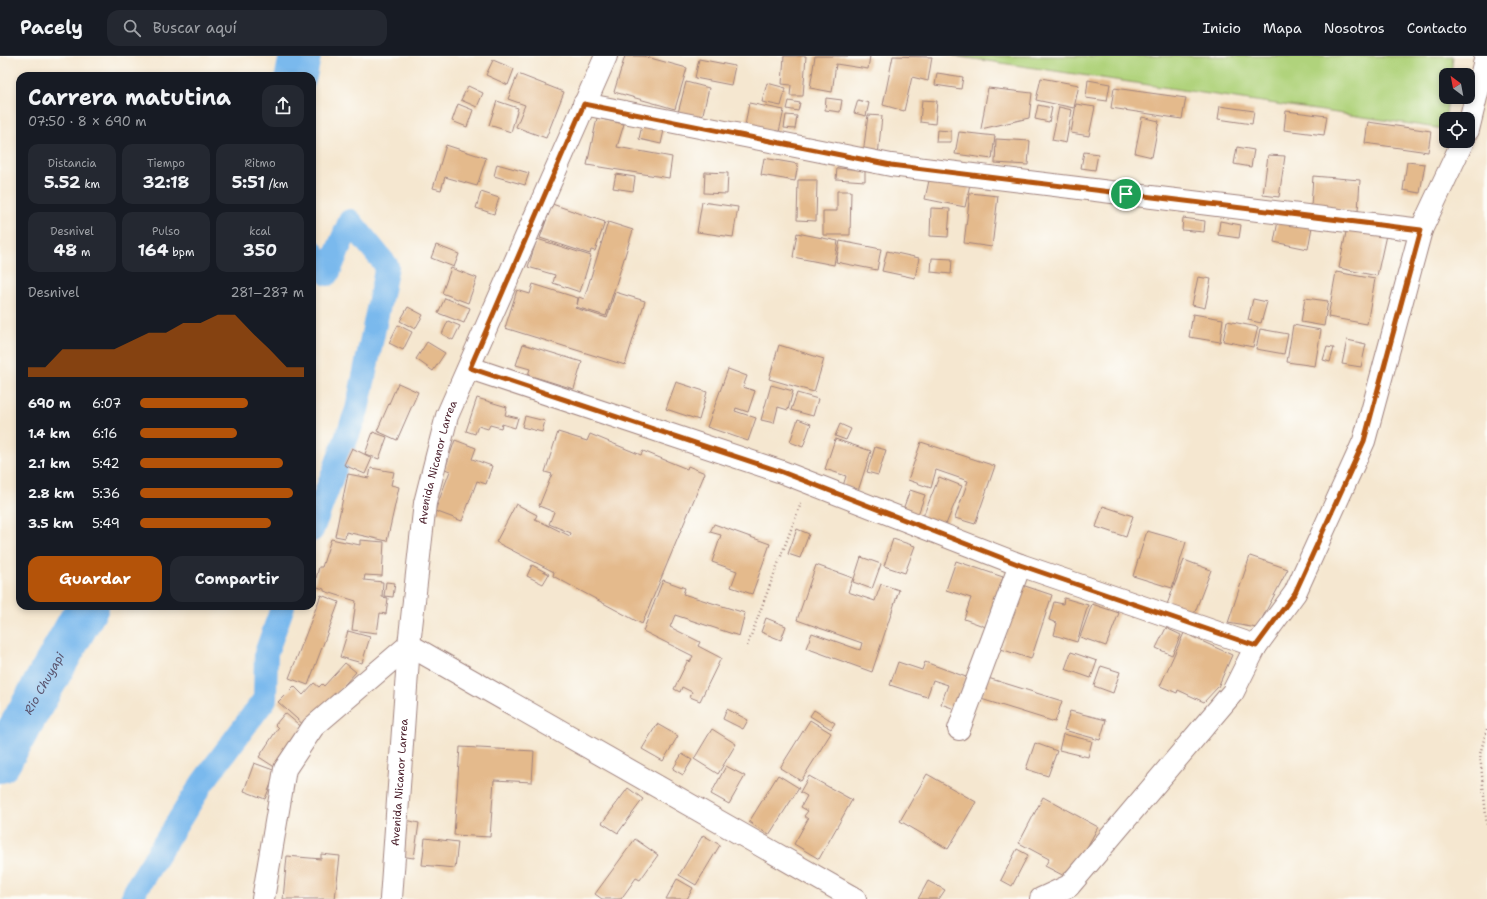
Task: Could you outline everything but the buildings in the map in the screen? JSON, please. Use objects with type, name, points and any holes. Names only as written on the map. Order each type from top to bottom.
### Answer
[{"type":"street","name":"Avenida Nicanor Larrea","points":[[391,899],[409,645],[425,502],[447,416],[470,368],[606,56]]},
{"type":"street","points":[[1472,112],[1486,56]]},
{"type":"street","points":[[584,104],[891,165],[1421,230]]},
{"type":"street","points":[[1041,899],[1069,886],[1233,692],[1256,646],[1295,593],[1364,441],[1421,230],[1460,148]]},
{"type":"street","points":[[470,368],[782,472],[808,484],[1020,565],[1256,646]]},
{"type":"street","points":[[959,729],[1020,565]]},
{"type":"street","points":[[263,899],[285,769],[313,727],[409,645],[842,896]]},
{"type":"path","points":[[747,646],[808,484]]},
{"type":"path","points":[[1487,729],[1480,754],[1487,826]]},
{"type":"green space","points":[[954,56],[1453,56],[1452,68],[1439,68],[1439,104],[1447,104],[1446,112],[1439,112],[1439,128]]},
{"type":"waterway","name":"Rio Chuyapi","points":[[297,72],[300,56]]},
{"type":"waterway","points":[[316,257],[328,274],[350,221],[387,266],[357,410],[316,519]]},
{"type":"waterway","name":"Rio Chuyapi","points":[[0,762],[86,610]]},
{"type":"waterway","points":[[132,899],[137,887],[203,782],[265,699],[266,653],[282,610]]},
{"type":"route","points":[[584,104],[891,165],[1126,194],[1421,230],[1364,441],[1295,593],[1256,646],[1020,565],[808,484],[782,472],[520,383],[470,368],[584,104]]}]
